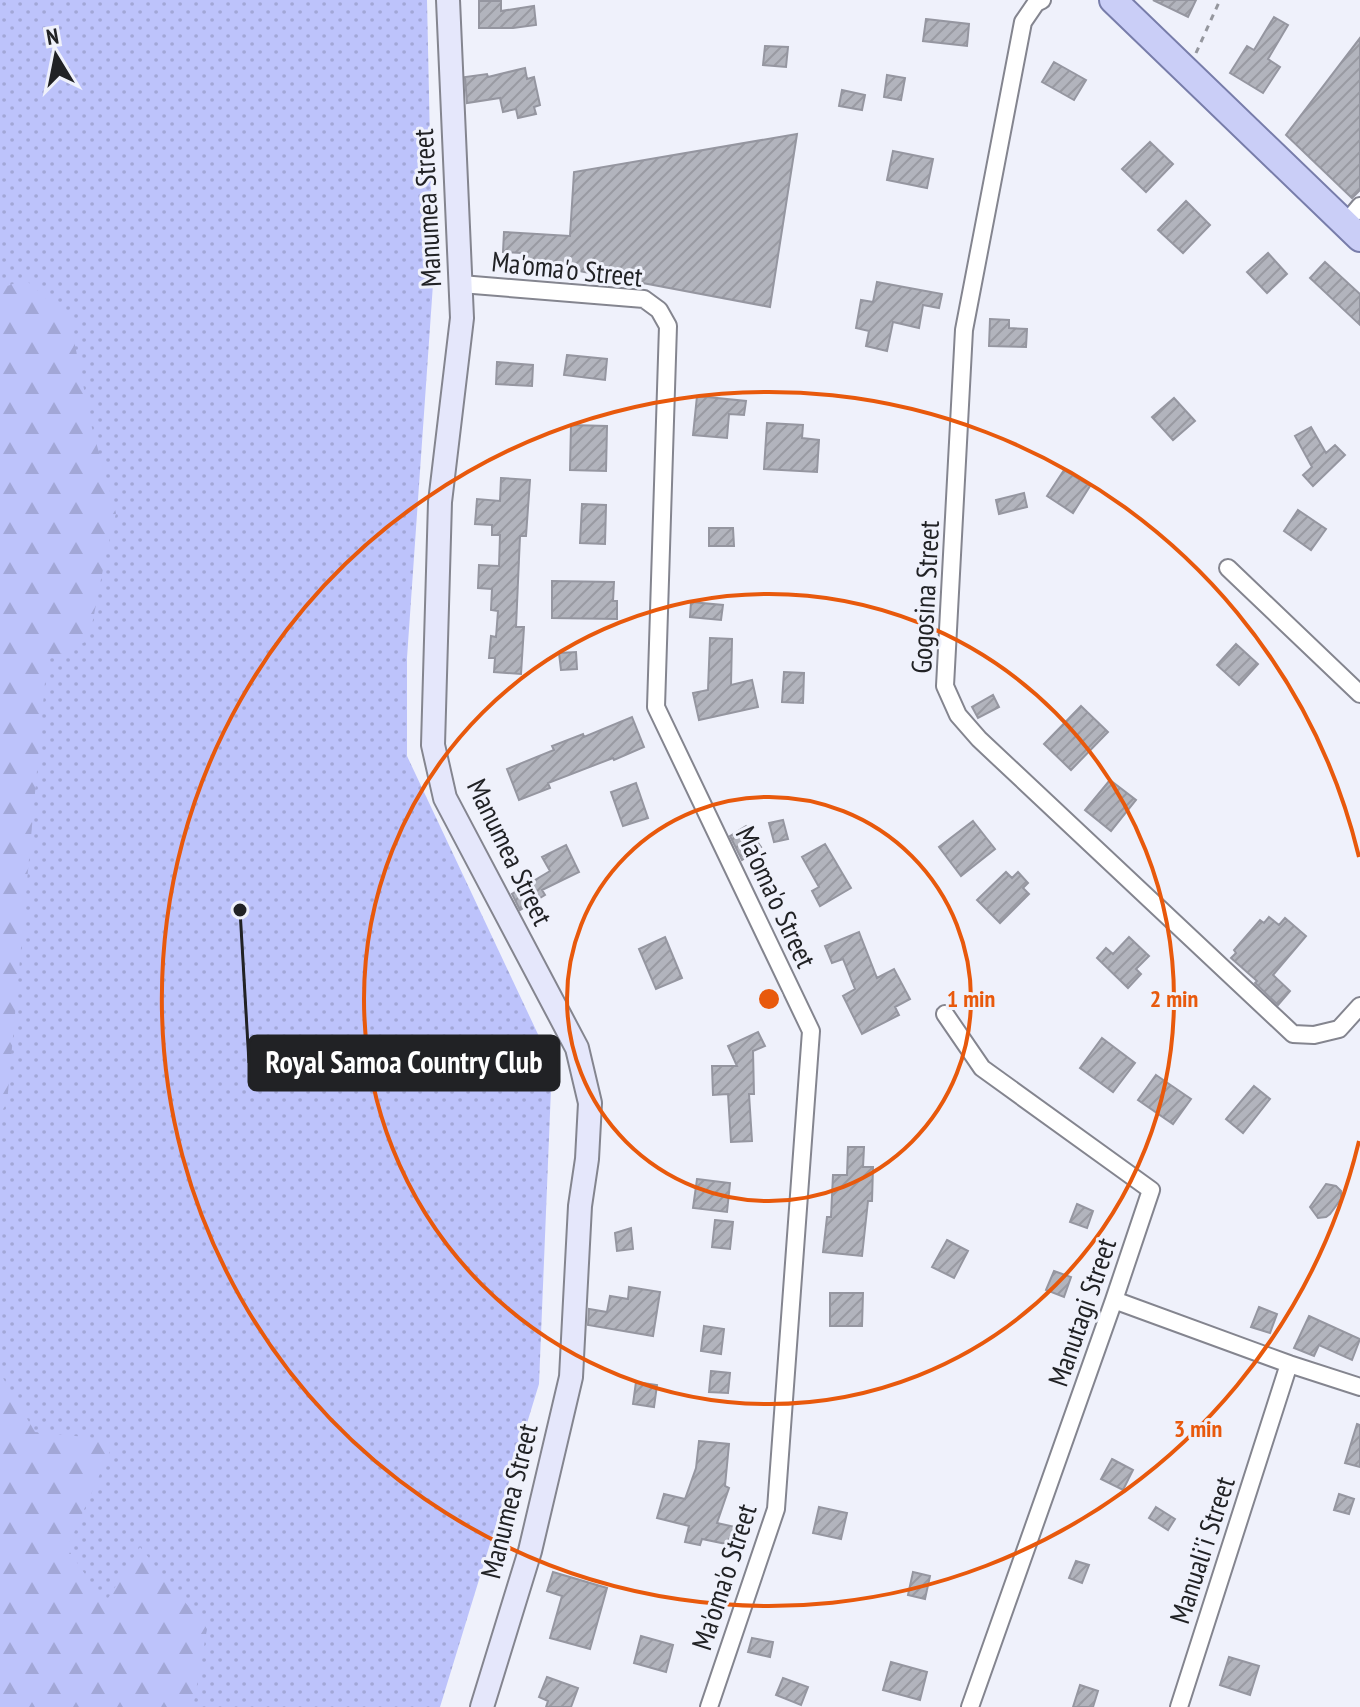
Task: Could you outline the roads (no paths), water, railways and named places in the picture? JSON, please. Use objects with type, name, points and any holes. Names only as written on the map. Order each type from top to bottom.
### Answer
[{"type":"main road","name":"Manumea Street","points":[[448,0],[462,318],[440,502],[433,745],[445,798],[577,1048],[590,1103],[587,1159],[580,1206],[571,1377],[530,1551],[482,1707]]},
{"type":"main road","points":[[1113,0],[1355,222]]},
{"type":"street","name":"Gogosina Street","points":[[1042,0],[1036,3],[1023,22],[964,330],[945,686],[958,715],[979,739],[1293,1034],[1314,1035],[1339,1029],[1360,1006]]},
{"type":"street","name":"Ma'oma'o Street","points":[[461,284],[644,299],[659,310],[668,326],[656,707],[811,1031],[776,1509],[709,1707]]},
{"type":"street","points":[[1228,568],[1360,694]]},
{"type":"street","name":"Manutagi Street","points":[[945,1014],[982,1068],[1151,1190],[970,1707]]},
{"type":"street","points":[[1114,1300],[1360,1387]]},
{"type":"street","name":"Manuali'i Street","points":[[1179,1707],[1289,1364]]},
{"type":"place","name":"Royal Samoa Country Club","points":[[240,910]]}]
